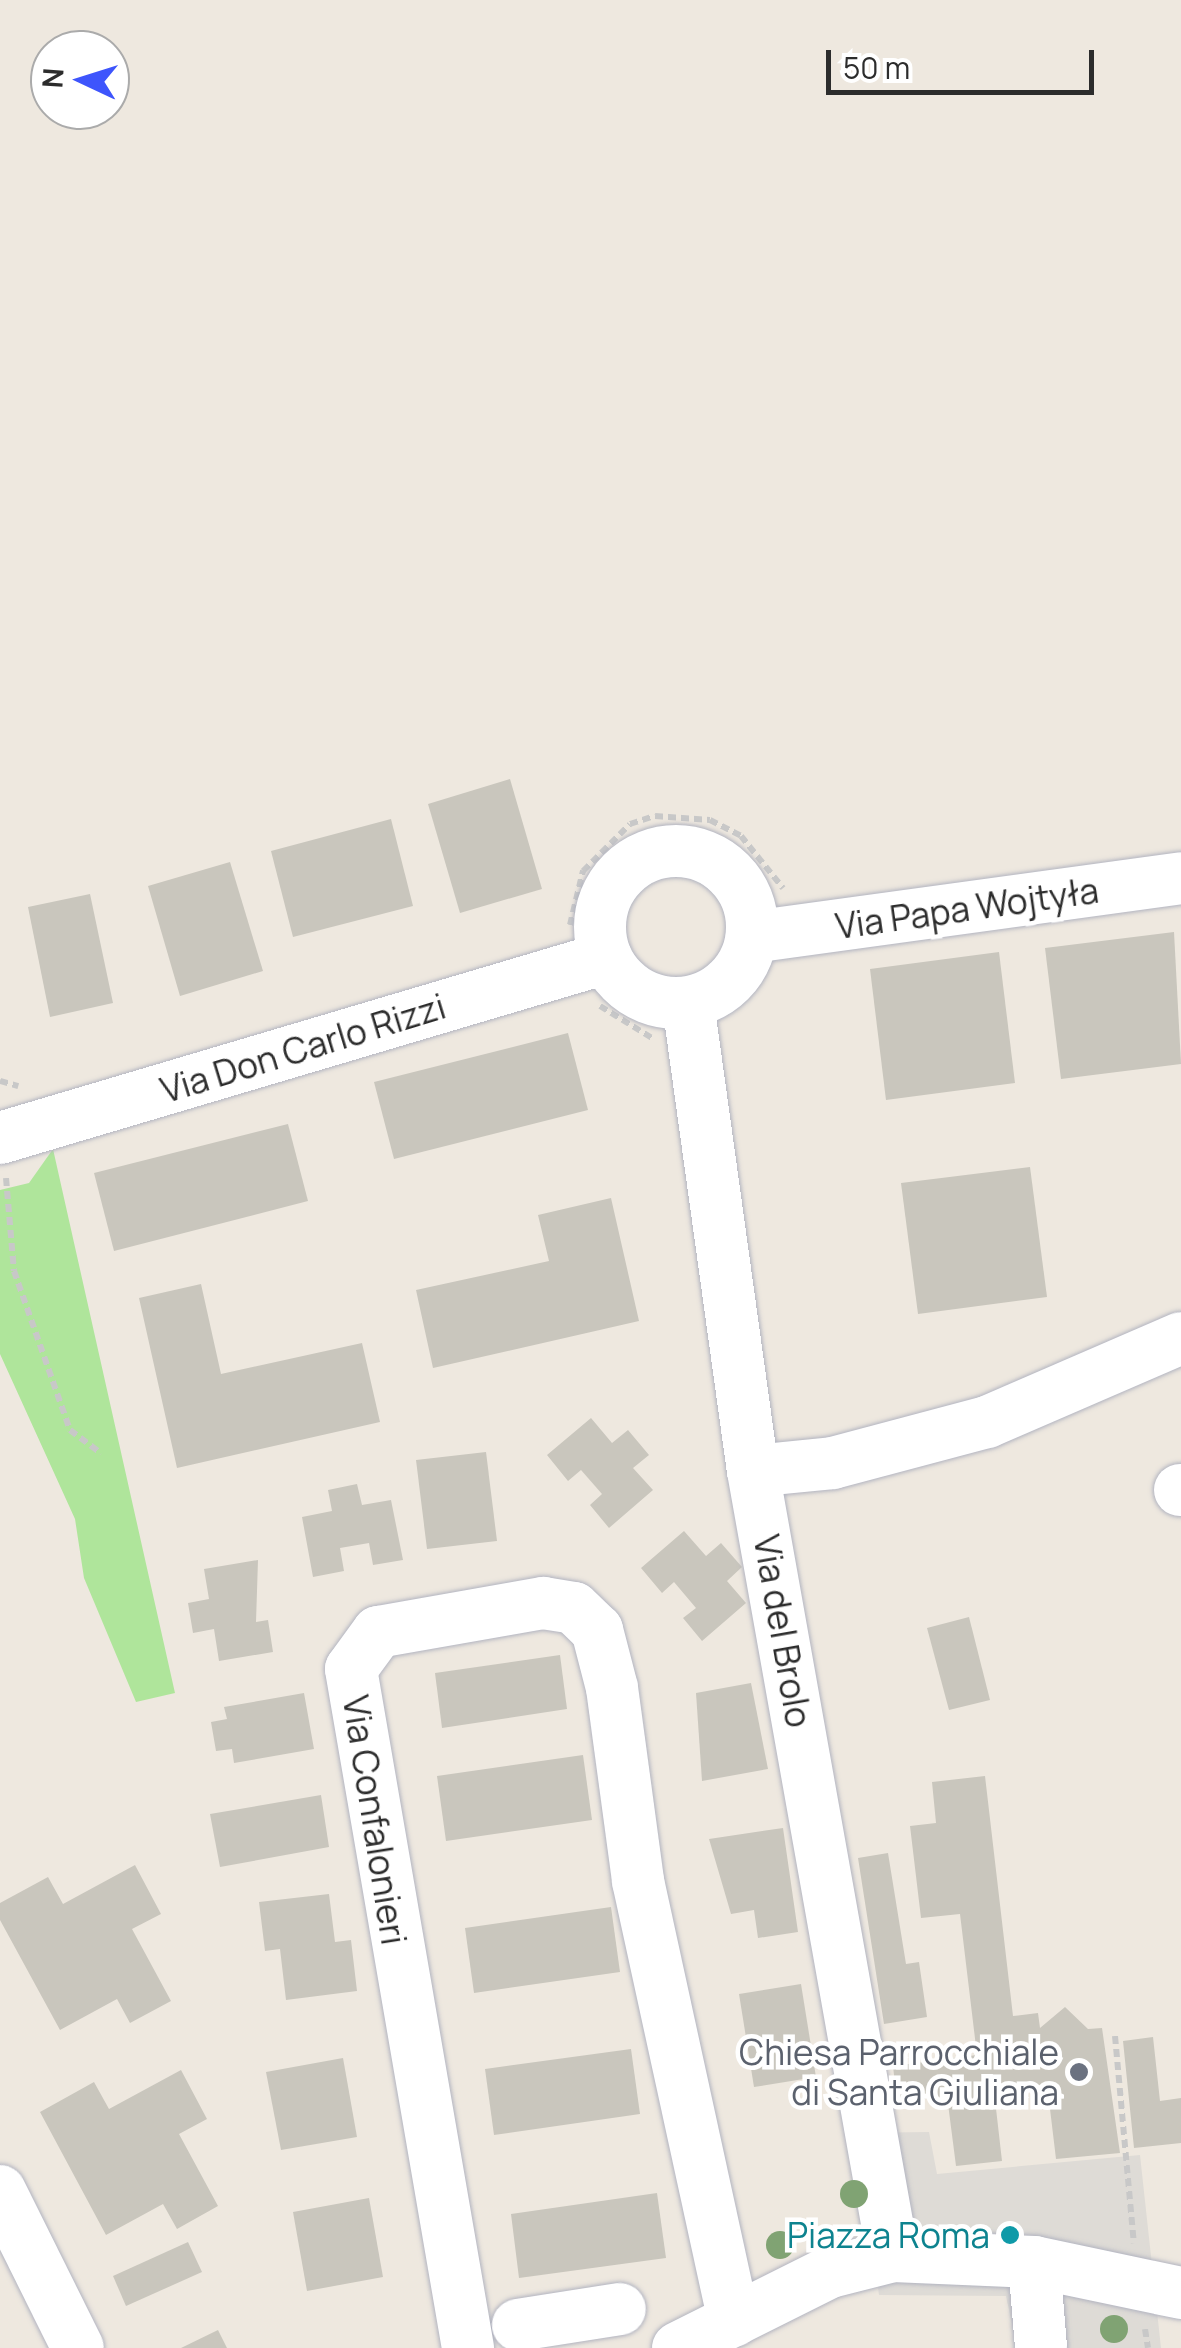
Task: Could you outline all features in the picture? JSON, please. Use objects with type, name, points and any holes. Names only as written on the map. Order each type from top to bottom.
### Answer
[{"type":"street","points":[[691,853],[726,868],[742,888],[752,938],[731,981],[678,1025],[640,995],[598,977],[602,908],[630,865],[654,854],[691,853]]},
{"type":"street","name":"Via Papa Wojtyła","points":[[752,938],[1181,878]]},
{"type":"street","name":"Via Don Carlo Rizzi","points":[[0,1138],[598,977]]},
{"type":"street","name":"Via del Brolo","points":[[678,1025],[893,2256]]},
{"type":"street","points":[[753,1470],[832,1463],[987,1422],[1181,1338]]},
{"type":"street","name":"Via Confalonieri","points":[[468,2348],[351,1669],[378,1632],[542,1603],[574,1608],[597,1630],[612,1688],[638,1882],[734,2321]]},
{"type":"street","points":[[0,2191],[78,2348]]},
{"type":"street","points":[[678,2348],[830,2272],[893,2256],[1034,2262],[1160,2288]]},
{"type":"street","points":[[1034,2262],[1041,2348]]},
{"type":"street","points":[[518,2325],[597,2324]]},
{"type":"path","points":[[598,977],[678,1025]]},
{"type":"path","points":[[0,1158],[13,1202],[14,1270],[70,1430],[101,1453]]},
{"type":"path","points":[[1115,2036],[1160,2288]]},
{"type":"green space","points":[[53,1149],[175,1693],[136,1702],[84,1578],[75,1519],[0,1354],[0,1190],[29,1183]]},
{"type":"shaded area","name":"Piazza Roma","points":[[929,2132],[937,2174],[1140,2155],[1161,2348],[1017,2348],[1006,2296],[879,2295],[856,2133]]},
{"type":"building","points":[[510,779],[542,889],[460,913],[428,804]]},
{"type":"building","points":[[391,819],[413,906],[293,937],[271,851]]},
{"type":"building","points":[[230,862],[263,971],[180,996],[148,886]]},
{"type":"building","points":[[90,894],[113,1003],[50,1017],[28,907]]},
{"type":"building","points":[[1174,932],[1181,1064],[1061,1079],[1045,948]]},
{"type":"building","points":[[999,952],[1015,1083],[886,1100],[870,969]]},
{"type":"building","points":[[568,1033],[588,1110],[394,1159],[374,1082]]},
{"type":"building","points":[[288,1124],[308,1201],[114,1251],[94,1173]]},
{"type":"building","points":[[1030,1167],[1047,1297],[918,1314],[901,1183]]},
{"type":"building","points":[[611,1198],[639,1321],[433,1368],[416,1290],[549,1261],[538,1215]]},
{"type":"building","points":[[201,1284],[221,1374],[362,1343],[380,1422],[177,1468],[139,1298]]},
{"type":"building","points":[[591,1418],[612,1443],[628,1430],[649,1455],[633,1468],[653,1490],[609,1528],[590,1505],[602,1494],[581,1470],[568,1481],[547,1455]]},
{"type":"building","points":[[486,1452],[497,1541],[427,1549],[416,1460]]},
{"type":"building","points":[[357,1484],[362,1505],[391,1500],[403,1560],[373,1565],[369,1543],[340,1548],[344,1571],[313,1577],[302,1517],[332,1511],[328,1490]]},
{"type":"building","points":[[684,1531],[706,1556],[721,1543],[742,1567],[727,1581],[746,1603],[702,1641],[683,1618],[696,1608],[674,1582],[662,1593],[641,1568]]},
{"type":"building","points":[[258,1560],[256,1622],[268,1620],[273,1652],[219,1661],[214,1629],[193,1633],[188,1603],[209,1599],[204,1569]]},
{"type":"building","points":[[969,1617],[990,1700],[949,1710],[927,1628]]},
{"type":"building","points":[[560,1655],[567,1709],[442,1728],[435,1673]]},
{"type":"building","points":[[751,1683],[768,1769],[702,1781],[696,1693]]},
{"type":"building","points":[[304,1693],[314,1749],[234,1763],[232,1749],[216,1751],[211,1722],[227,1719],[224,1707]]},
{"type":"building","points":[[583,1755],[592,1820],[446,1841],[437,1776]]},
{"type":"building","points":[[985,1776],[1013,2016],[1038,2013],[1040,2028],[1065,2007],[1088,2029],[1102,2028],[1120,2153],[1056,2159],[1047,2084],[994,2091],[1002,2161],[956,2166],[947,2096],[897,2102],[893,2066],[977,2055],[960,1914],[921,1918],[910,1826],[936,1823],[932,1782]]},
{"type":"building","points":[[321,1795],[329,1847],[220,1867],[210,1814]]},
{"type":"building","points":[[783,1828],[798,1932],[758,1938],[754,1910],[731,1914],[709,1839]]},
{"type":"building","points":[[888,1853],[906,1964],[919,1962],[927,2017],[884,2024],[858,1858]]},
{"type":"building","points":[[135,1865],[161,1914],[132,1929],[171,2001],[130,2023],[117,1999],[60,2030],[0,1920],[0,1903],[48,1877],[63,1904]]},
{"type":"building","points":[[329,1894],[335,1942],[351,1940],[357,1991],[286,2000],[280,1949],[265,1951],[259,1902]]},
{"type":"building","points":[[611,1907],[620,1972],[474,1993],[465,1928]]},
{"type":"building","points":[[801,1984],[816,2077],[754,2087],[739,1994]]},
{"type":"building","points":[[1153,2037],[1160,2101],[1181,2098],[1181,2143],[1134,2148],[1123,2041]]},
{"type":"building","points":[[631,2049],[640,2114],[494,2135],[485,2069]]},
{"type":"building","points":[[343,2058],[357,2137],[281,2150],[266,2072]]},
{"type":"building","points":[[181,2070],[207,2119],[179,2134],[218,2206],[177,2229],[163,2204],[106,2235],[40,2112],[94,2082],[109,2109]]},
{"type":"building","points":[[657,2193],[666,2258],[519,2278],[511,2214]]},
{"type":"building","points":[[369,2198],[383,2277],[307,2291],[293,2212]]},
{"type":"building","points":[[188,2242],[202,2272],[126,2306],[113,2276]]},
{"type":"building","points":[[218,2330],[227,2348],[181,2348]]},
{"type":"place","name":"Chiesa Parrocchiale di Santa Giuliana","points":[[1079,2072]]},
{"type":"place","name":"Piazza Roma","points":[[1010,2235]]}]
